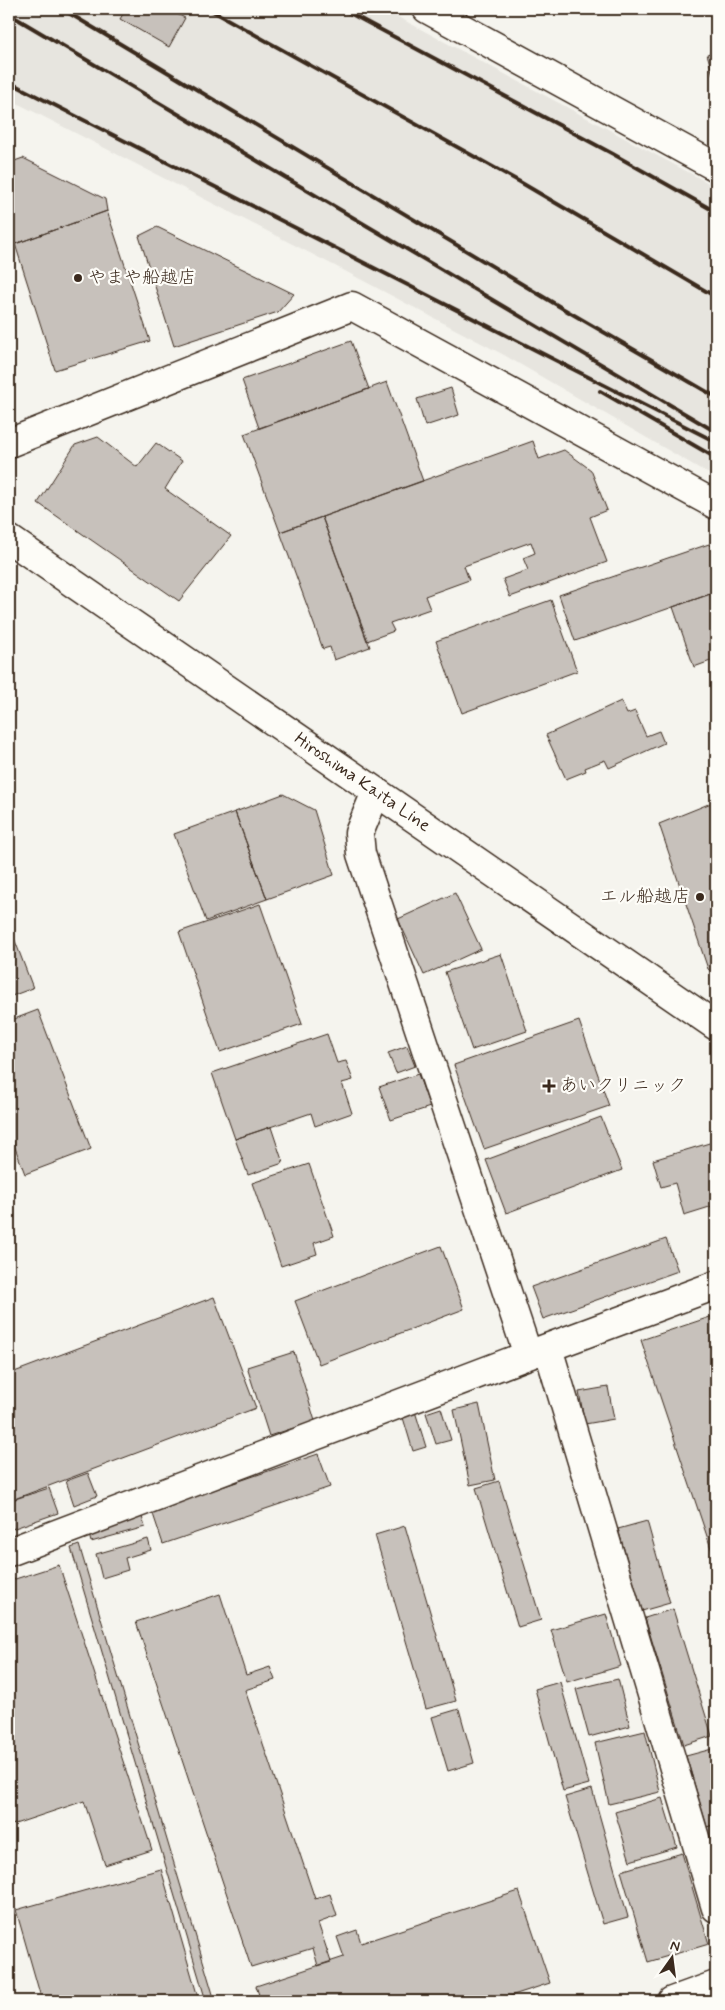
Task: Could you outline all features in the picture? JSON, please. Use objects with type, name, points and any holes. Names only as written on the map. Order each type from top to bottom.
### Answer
[{"type":"street","points":[[427,9],[716,167]]},
{"type":"street","points":[[9,443],[352,306],[716,505]]},
{"type":"street","name":"Hiroshima Kaita Line","points":[[9,539],[716,1026]]},
{"type":"street","points":[[376,792],[359,833],[361,854],[538,1351],[716,1908]]},
{"type":"street","points":[[9,1552],[716,1285]]},
{"type":"street","points":[[672,2001],[716,1985]]},
{"type":"shaded area","points":[[9,9],[383,9],[716,187],[716,478],[504,355],[343,270],[9,99]]},
{"type":"building","points":[[126,9],[167,9],[185,18],[169,47],[120,19]]},
{"type":"building","points":[[716,51],[716,85],[707,54]]},
{"type":"building","points":[[23,158],[105,199],[107,211],[15,244],[9,224],[9,163]]},
{"type":"building","points":[[107,211],[150,341],[55,370],[15,244]]},
{"type":"building","points":[[157,227],[294,294],[278,312],[174,346],[139,236]]},
{"type":"building","points":[[351,341],[369,389],[259,428],[242,380]]},
{"type":"building","points":[[387,382],[423,481],[280,532],[244,434]]},
{"type":"building","points":[[451,388],[459,415],[425,426],[417,399]]},
{"type":"building","points":[[98,437],[137,467],[156,443],[182,461],[165,489],[231,536],[179,601],[38,503],[75,445]]},
{"type":"building","points":[[533,441],[539,459],[564,450],[591,470],[607,510],[590,517],[607,562],[510,597],[503,579],[528,570],[523,558],[535,553],[531,542],[464,566],[469,580],[425,596],[430,609],[390,623],[394,631],[367,641],[322,517]]},
{"type":"building","points":[[322,517],[370,647],[334,660],[330,647],[323,649],[280,532]]},
{"type":"building","points":[[709,544],[716,565],[716,592],[575,641],[559,595]]},
{"type":"building","points":[[716,592],[716,659],[694,667],[673,607]]},
{"type":"building","points":[[551,600],[577,671],[462,713],[436,641]]},
{"type":"building","points":[[621,701],[627,714],[635,711],[646,736],[659,731],[664,743],[609,768],[605,760],[585,768],[586,771],[566,779],[546,735]]},
{"type":"building","points":[[283,794],[314,810],[334,875],[267,899],[235,812]]},
{"type":"building","name":"エル船越店","points":[[716,801],[716,975],[708,969],[659,824]]},
{"type":"building","points":[[235,812],[267,899],[206,921],[174,834]]},
{"type":"building","points":[[455,893],[481,949],[424,975],[398,919]]},
{"type":"building","points":[[260,904],[302,1024],[220,1052],[179,932]]},
{"type":"building","points":[[9,925],[33,988],[9,997]]},
{"type":"building","points":[[501,954],[527,1031],[472,1050],[445,972]]},
{"type":"building","points":[[38,1010],[91,1149],[25,1174],[9,1132],[9,1021]]},
{"type":"building","points":[[579,1021],[609,1106],[484,1149],[454,1065]]},
{"type":"building","points":[[327,1034],[337,1063],[346,1061],[353,1080],[342,1083],[352,1113],[315,1126],[311,1113],[235,1139],[212,1073]]},
{"type":"building","points":[[407,1046],[415,1066],[396,1073],[388,1053]]},
{"type":"building","points":[[418,1074],[430,1107],[391,1120],[379,1087]]},
{"type":"building","points":[[601,1117],[622,1170],[506,1213],[486,1160]]},
{"type":"building","points":[[271,1127],[283,1163],[248,1175],[235,1139]]},
{"type":"building","points":[[716,1141],[716,1205],[684,1215],[675,1183],[661,1187],[653,1160]]},
{"type":"building","points":[[309,1164],[334,1236],[314,1243],[317,1254],[281,1266],[252,1183]]},
{"type":"building","points":[[666,1239],[678,1271],[543,1319],[531,1287]]},
{"type":"building","points":[[441,1246],[464,1309],[319,1364],[295,1301]]},
{"type":"building","points":[[214,1297],[256,1408],[9,1501],[9,1374]]},
{"type":"building","points":[[716,1315],[716,1563],[641,1340]]},
{"type":"building","points":[[294,1352],[315,1421],[269,1436],[247,1367]]},
{"type":"building","points":[[608,1387],[614,1419],[585,1424],[579,1392]]},
{"type":"building","points":[[479,1404],[495,1480],[470,1485],[454,1410]]},
{"type":"building","points":[[414,1408],[426,1447],[413,1451],[401,1411]]},
{"type":"building","points":[[441,1408],[451,1440],[436,1444],[426,1413]]},
{"type":"building","points":[[318,1454],[330,1487],[163,1544],[152,1511]]},
{"type":"building","points":[[88,1473],[97,1496],[74,1505],[66,1481]]},
{"type":"building","points":[[499,1481],[541,1620],[518,1627],[476,1488]]},
{"type":"building","points":[[49,1488],[58,1513],[9,1530],[9,1501]]},
{"type":"building","points":[[142,1517],[145,1527],[91,1542],[88,1531]]},
{"type":"building","points":[[647,1521],[670,1603],[642,1611],[618,1529]]},
{"type":"building","points":[[405,1526],[456,1701],[426,1709],[375,1535]]},
{"type":"building","points":[[148,1539],[151,1550],[125,1558],[128,1570],[102,1578],[96,1554]]},
{"type":"building","points":[[79,1545],[215,2001],[206,2001],[71,1548]]},
{"type":"building","points":[[59,1565],[152,1850],[105,1865],[84,1801],[9,1826],[9,1581]]},
{"type":"building","points":[[220,1594],[246,1675],[270,1667],[275,1680],[245,1690],[315,1899],[330,1894],[337,1916],[318,1923],[331,1962],[318,1966],[313,1948],[251,1967],[136,1622]]},
{"type":"building","points":[[673,1609],[712,1736],[684,1745],[645,1618]]},
{"type":"building","points":[[606,1614],[621,1666],[567,1682],[551,1630]]},
{"type":"building","points":[[618,1679],[630,1726],[589,1737],[576,1689]]},
{"type":"building","points":[[560,1682],[589,1784],[563,1791],[535,1689]]},
{"type":"building","points":[[459,1709],[474,1763],[448,1771],[432,1717]]},
{"type":"building","points":[[645,1731],[660,1792],[609,1804],[595,1743]]},
{"type":"building","points":[[712,1749],[716,1766],[716,1824],[707,1827],[686,1756]]},
{"type":"building","points":[[592,1789],[628,1917],[603,1924],[565,1797]]},
{"type":"building","points":[[662,1798],[677,1847],[630,1861],[615,1812]]},
{"type":"building","points":[[716,1824],[716,1859],[707,1827]]},
{"type":"building","points":[[682,1853],[709,1944],[648,1962],[621,1871]]},
{"type":"building","points":[[161,1869],[199,2001],[42,2001],[16,1910]]},
{"type":"building","points":[[519,1891],[550,1983],[495,2001],[261,2001],[256,1986],[344,1957],[337,1937],[357,1930],[361,1943]]},
{"type":"railway","points":[[62,9],[562,308],[716,397]]},
{"type":"railway","points":[[209,9],[520,182],[716,297]]},
{"type":"railway","points":[[342,9],[613,154],[716,212]]},
{"type":"railway","points":[[9,14],[716,432]]},
{"type":"railway","points":[[9,82],[716,442]]},
{"type":"railway","points":[[600,391],[716,458]]},
{"type":"place","name":"やまや船越店","points":[[78,278]]},
{"type":"place","name":"エル船越店","points":[[700,897]]},
{"type":"place","name":"あいクリニック","points":[[549,1086]]}]
